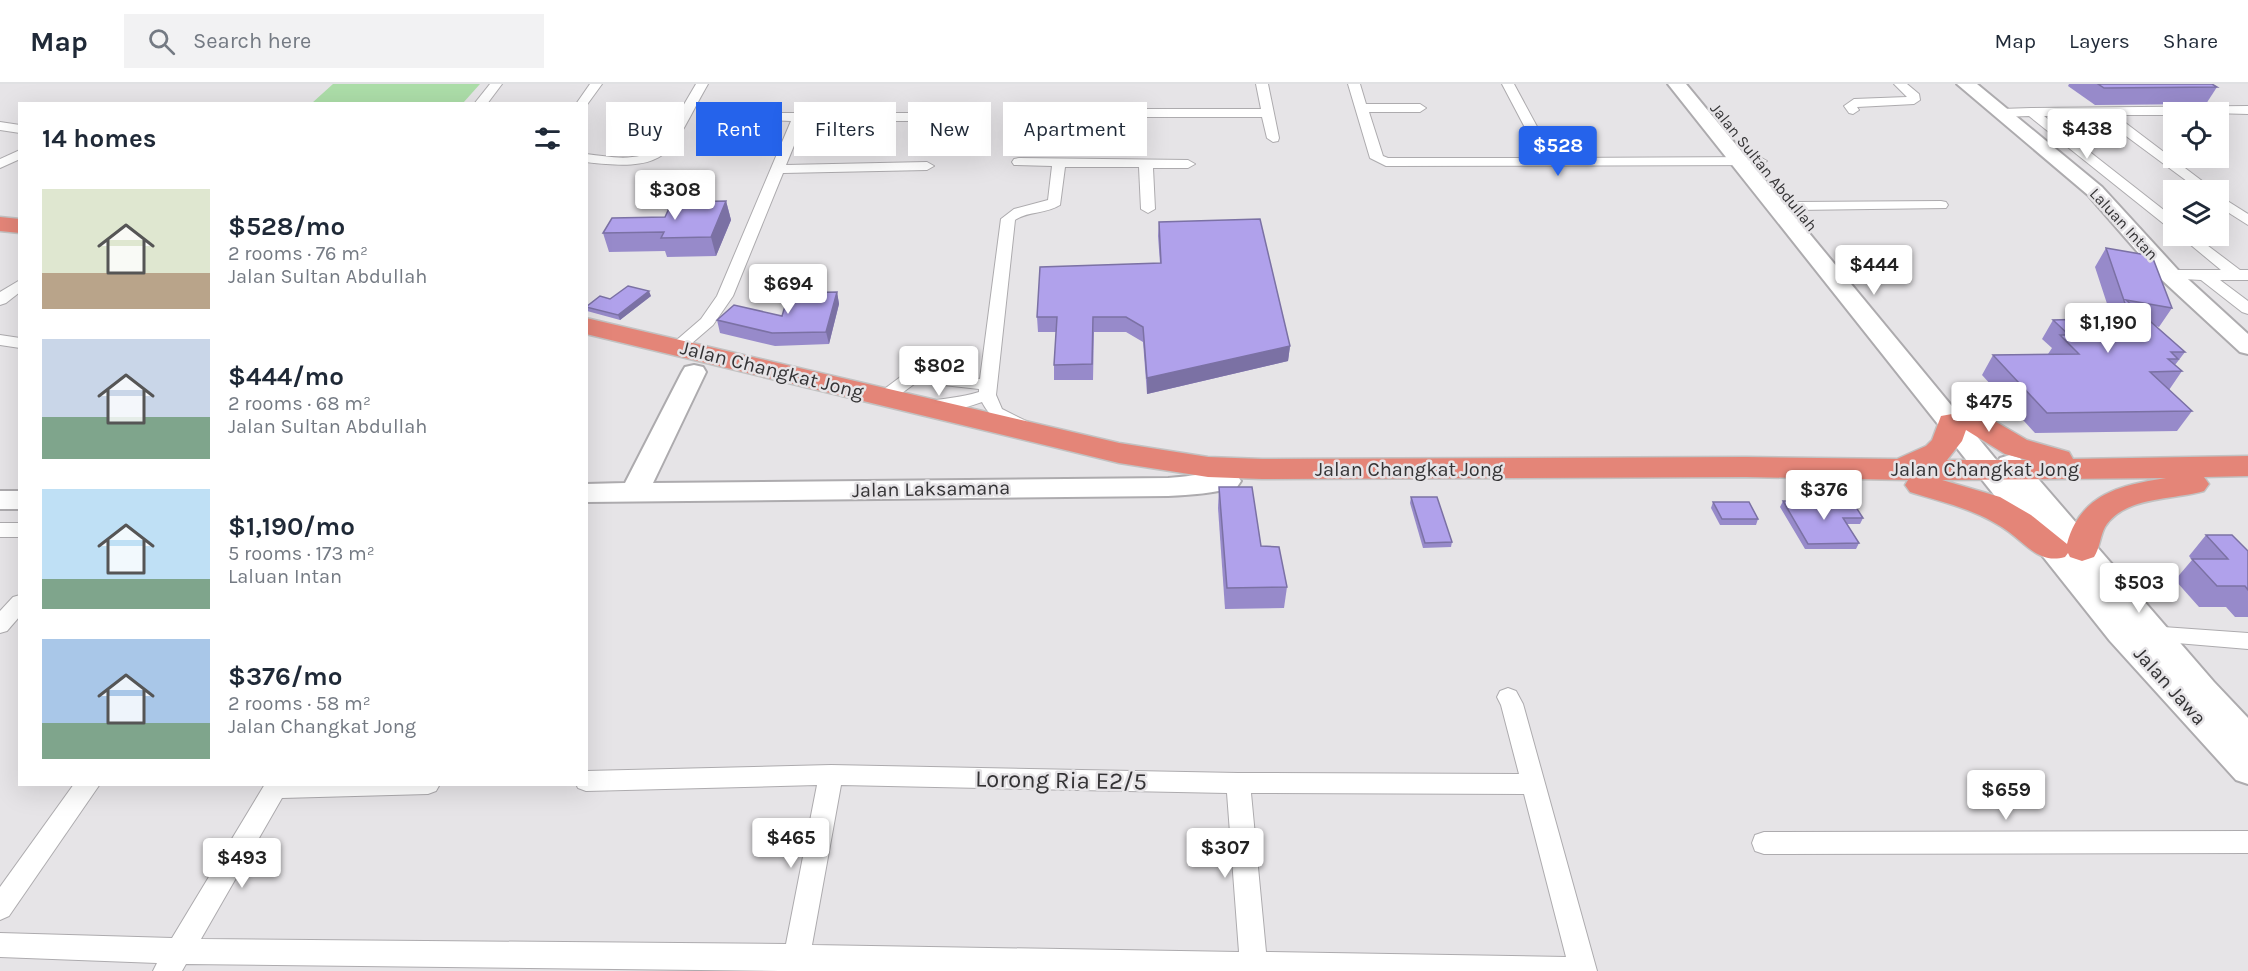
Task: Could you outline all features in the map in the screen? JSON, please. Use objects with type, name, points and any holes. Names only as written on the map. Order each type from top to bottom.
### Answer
[{"type":"highway","points":[[0,211],[18,214]]},
{"type":"highway","points":[[0,224],[18,226]]},
{"type":"highway","name":"Jalan Changkat Jong","points":[[588,326],[1146,458],[1232,469],[1746,467],[1910,477]]},
{"type":"highway","name":"Jalan Changkat Jong","points":[[588,346],[694,372],[1126,469],[1227,482],[1910,477],[2193,484],[2248,483]]},
{"type":"highway","points":[[774,371],[815,388],[821,396],[819,400]]},
{"type":"highway","points":[[2104,468],[2032,453],[1964,423],[1941,450],[1922,462],[1910,477],[1989,505],[2068,549],[2084,533],[2088,523],[2097,513],[2115,501],[2137,494],[2193,484]]},
{"type":"highway","name":"Jalan Changkat Jong","points":[[2010,479],[2104,468],[2248,466]]},
{"type":"main road","name":"Jalan Sultan Abdullah","points":[[1677,84],[1749,161],[2010,479]]},
{"type":"main road","name":"Jalan Sultan Abdullah","points":[[1697,84],[1749,161],[1797,206],[1964,423]]},
{"type":"main road","name":"Laluan Intan","points":[[1966,84],[2014,112]]},
{"type":"main road","name":"Laluan Intan","points":[[1976,84],[2014,112],[2084,172],[2139,227],[2175,275],[2248,347]]},
{"type":"main road","name":"Laluan Intan","points":[[2175,275],[2248,335]]},
{"type":"main road","points":[[635,492],[694,372]]},
{"type":"main road","name":"Jalan Jawa","points":[[2010,479],[2068,549],[2155,635],[2202,691],[2248,740]]},
{"type":"main road","name":"Jalan Laksamana","points":[[588,493],[1168,487],[1227,482]]},
{"type":"main road","points":[[0,500],[18,500]]},
{"type":"main road","name":"Jalan Jawa","points":[[2068,549],[2121,633],[2248,770]]},
{"type":"street","points":[[482,102],[496,84]]},
{"type":"street","points":[[583,102],[596,84]]},
{"type":"street","points":[[588,158],[625,162],[643,161],[657,156],[664,149],[702,84]]},
{"type":"street","points":[[1263,84],[1273,138]]},
{"type":"street","points":[[1354,84],[1377,158],[1381,161],[1749,161]]},
{"type":"street","points":[[1508,84],[1550,162]]},
{"type":"street","points":[[1853,110],[1851,106],[1854,103],[1914,100],[1915,97],[1900,84]]},
{"type":"street","points":[[1362,108],[1420,108]]},
{"type":"street","points":[[2229,111],[2248,110]]},
{"type":"street","points":[[2101,111],[2194,180]]},
{"type":"street","points":[[2014,112],[2163,111]]},
{"type":"street","points":[[1147,112],[1268,113]]},
{"type":"street","points":[[2014,112],[2163,217]]},
{"type":"street","points":[[2229,115],[2240,122]]},
{"type":"street","points":[[0,126],[18,129]]},
{"type":"street","points":[[678,347],[707,322],[718,308],[794,129]]},
{"type":"street","points":[[0,164],[18,155]]},
{"type":"street","points":[[1019,162],[1188,164]]},
{"type":"street","points":[[1033,431],[995,412],[988,390],[1008,219],[1019,211],[1047,206],[1055,202],[1059,162]]},
{"type":"street","points":[[1146,163],[1148,209]]},
{"type":"street","points":[[778,169],[927,166]]},
{"type":"street","points":[[1797,206],[1941,206]]},
{"type":"street","points":[[2229,207],[2248,221]]},
{"type":"street","points":[[2201,246],[2242,275]]},
{"type":"street","points":[[2175,275],[2242,275]]},
{"type":"street","points":[[2205,275],[2248,309]]},
{"type":"street","points":[[0,300],[18,286]]},
{"type":"street","points":[[0,340],[18,343]]},
{"type":"street","points":[[885,397],[904,382],[916,377],[988,390]]},
{"type":"street","points":[[926,406],[952,406],[988,390]]},
{"type":"street","points":[[0,530],[18,530]]},
{"type":"street","points":[[0,625],[18,604]]},
{"type":"street","points":[[2121,633],[2248,641]]},
{"type":"street","points":[[0,945],[173,961],[1582,970],[1535,784],[1508,697]]},
{"type":"street","points":[[795,964],[831,775]]},
{"type":"street","name":"Lorong Ria E2/5","points":[[588,781],[831,775],[1238,783],[1535,784]]},
{"type":"street","points":[[1238,783],[1254,968]]},
{"type":"street","points":[[0,909],[87,786]]},
{"type":"street","points":[[173,961],[277,786]]},
{"type":"street","points":[[1764,843],[2248,842]]},
{"type":"green space","points":[[333,84],[480,84],[464,102],[313,102]]},
{"type":"building","points":[[2098,84],[2212,84],[2217,87],[2104,88]]},
{"type":"building","points":[[726,201],[711,237],[661,238],[664,232],[603,233],[612,218],[665,217],[672,202]]},
{"type":"building","points":[[1260,219],[1290,346],[1147,378],[1143,327],[1126,317],[1093,317],[1092,364],[1054,365],[1057,317],[1037,317],[1040,267],[1161,263],[1159,222]]},
{"type":"building","points":[[2106,248],[2152,256],[2172,308],[2126,300],[2185,352],[2171,352],[2178,359],[2168,359],[2182,371],[2150,372],[2192,411],[2047,413],[1993,355],[2079,354],[2060,335],[2069,335],[2053,320],[2130,318]]},
{"type":"building","points":[[628,286],[649,291],[618,315],[588,308],[600,296],[610,299]]},
{"type":"building","points":[[837,292],[826,332],[772,333],[717,320],[734,305],[782,316],[789,293]]},
{"type":"building","points":[[1219,487],[1252,487],[1261,546],[1279,547],[1287,587],[1227,588]]},
{"type":"building","points":[[1411,497],[1437,497],[1452,542],[1425,543]]},
{"type":"building","points":[[1783,501],[1852,501],[1863,518],[1843,518],[1859,543],[1808,544]]},
{"type":"building","points":[[1713,502],[1749,502],[1758,519],[1722,519]]},
{"type":"building","points":[[2206,535],[2232,535],[2248,551],[2248,590],[2245,586],[2217,586],[2192,559],[2228,559]]}]
